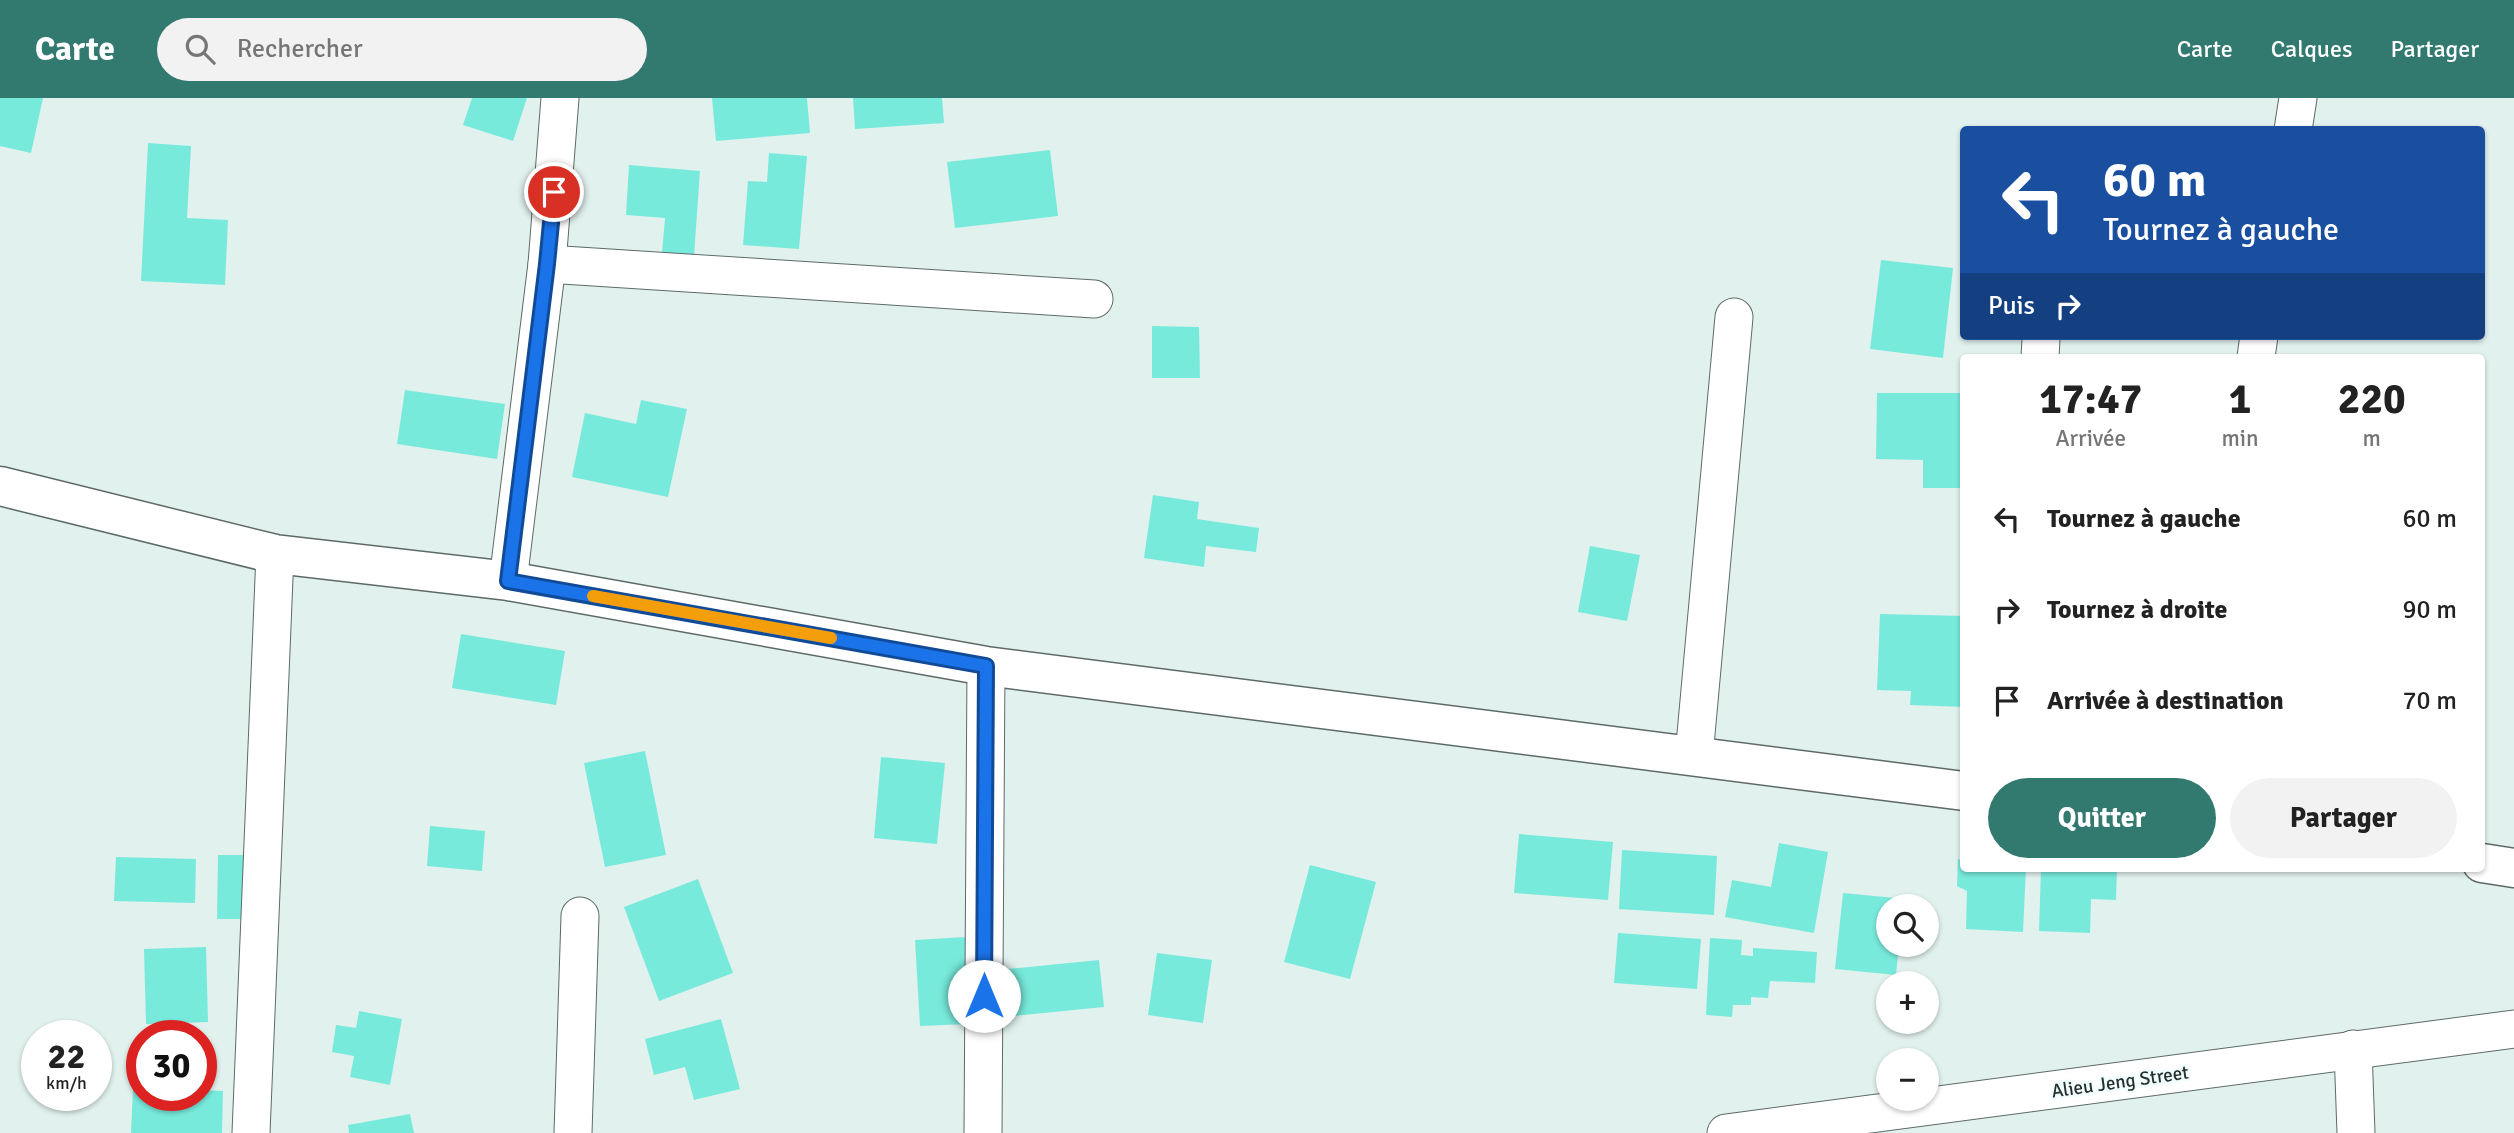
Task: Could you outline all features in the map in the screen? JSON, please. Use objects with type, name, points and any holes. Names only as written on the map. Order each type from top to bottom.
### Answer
[{"type":"street","points":[[508,581],[547,264],[560,98]]},
{"type":"street","points":[[2294,126],[2298,98]]},
{"type":"street","points":[[547,264],[1094,299]]},
{"type":"street","points":[[1694,757],[1734,317]]},
{"type":"street","points":[[0,486],[275,554],[508,581],[986,666],[1960,790]]},
{"type":"street","points":[[251,1133],[275,554]]},
{"type":"street","points":[[983,1133],[986,666]]},
{"type":"street","points":[[2485,863],[2514,868]]},
{"type":"street","points":[[573,1133],[580,916]]},
{"type":"street","name":"Alieu Jeng Street","points":[[1726,1133],[1873,1124],[2353,1049],[2514,1028]]},
{"type":"street","points":[[2353,1049],[2356,1133]]},
{"type":"building","points":[[0,98],[43,98],[31,153],[0,146]]},
{"type":"building","points":[[472,98],[527,98],[513,141],[463,125]]},
{"type":"building","points":[[712,98],[807,98],[810,133],[716,141]]},
{"type":"building","points":[[853,98],[942,98],[944,123],[855,129]]},
{"type":"building","points":[[148,143],[191,146],[187,218],[228,220],[225,285],[141,281]]},
{"type":"building","points":[[1050,150],[1058,216],[955,228],[947,162]]},
{"type":"building","points":[[769,153],[807,156],[799,249],[743,245],[748,181],[767,182]]},
{"type":"building","points":[[629,165],[700,171],[694,256],[662,253],[665,218],[626,215]]},
{"type":"building","points":[[1881,260],[1953,268],[1943,358],[1870,349]]},
{"type":"building","points":[[1152,326],[1199,327],[1200,378],[1152,378]]},
{"type":"building","points":[[405,390],[505,404],[497,459],[397,444]]},
{"type":"building","points":[[1877,393],[1960,393],[1960,488],[1923,488],[1923,460],[1876,459]]},
{"type":"building","points":[[641,400],[687,409],[668,497],[572,477],[585,413],[636,424]]},
{"type":"building","points":[[1153,495],[1199,502],[1197,519],[1259,528],[1256,552],[1206,546],[1204,567],[1144,558]]},
{"type":"building","points":[[1590,546],[1640,555],[1627,621],[1578,612]]},
{"type":"building","points":[[1880,614],[1960,616],[1960,707],[1910,705],[1911,691],[1877,690]]},
{"type":"building","points":[[461,634],[565,651],[556,705],[452,688]]},
{"type":"building","points":[[645,751],[666,855],[605,867],[584,763]]},
{"type":"building","points":[[881,757],[945,763],[937,844],[874,838]]},
{"type":"building","points":[[430,826],[485,831],[482,871],[427,866]]},
{"type":"building","points":[[1519,834],[1613,842],[1608,900],[1514,893]]},
{"type":"building","points":[[1779,843],[1828,852],[1814,933],[1725,917],[1732,880],[1771,887]]},
{"type":"building","points":[[1622,850],[1717,856],[1714,915],[1619,909]]},
{"type":"building","points":[[218,855],[259,855],[258,919],[217,919]]},
{"type":"building","points":[[116,857],[196,859],[195,903],[114,901]]},
{"type":"building","points":[[1958,859],[1960,872],[2026,872],[2023,932],[1966,929],[1967,891],[1957,886]]},
{"type":"building","points":[[1310,865],[1376,882],[1350,979],[1284,962]]},
{"type":"building","points":[[2041,872],[2117,872],[2116,900],[2091,899],[2090,933],[2039,931]]},
{"type":"building","points":[[698,879],[733,973],[659,1001],[624,907]]},
{"type":"building","points":[[1843,893],[1876,896],[1876,957],[1898,957],[1896,971],[1876,973],[1835,969]]},
{"type":"building","points":[[1618,933],[1701,939],[1697,989],[1614,983]]},
{"type":"building","points":[[965,937],[969,1024],[920,1026],[915,940]]},
{"type":"building","points":[[1710,938],[1742,940],[1741,955],[1753,956],[1753,948],[1817,952],[1815,983],[1770,981],[1768,998],[1751,997],[1751,1005],[1733,1005],[1732,1017],[1706,1015]]},
{"type":"building","points":[[206,947],[208,1020],[146,1020],[144,949]]},
{"type":"building","points":[[1157,953],[1212,960],[1203,1023],[1148,1015]]},
{"type":"building","points":[[1099,960],[1104,1007],[1013,1016],[1008,969]]},
{"type":"building","points":[[359,1011],[402,1019],[390,1085],[350,1077],[354,1056],[332,1052],[336,1025],[356,1028]]},
{"type":"building","points":[[721,1019],[740,1089],[694,1100],[685,1067],[654,1075],[645,1039]]},
{"type":"building","points":[[217,1091],[223,1091],[222,1133],[131,1133],[132,1111],[217,1111]]},
{"type":"building","points":[[410,1114],[414,1133],[349,1133],[348,1125]]},
{"type":"slow traffic","points":[[593,596],[831,638]]},
{"type":"route","points":[[554,192],[508,581],[986,666],[984,996]]}]
